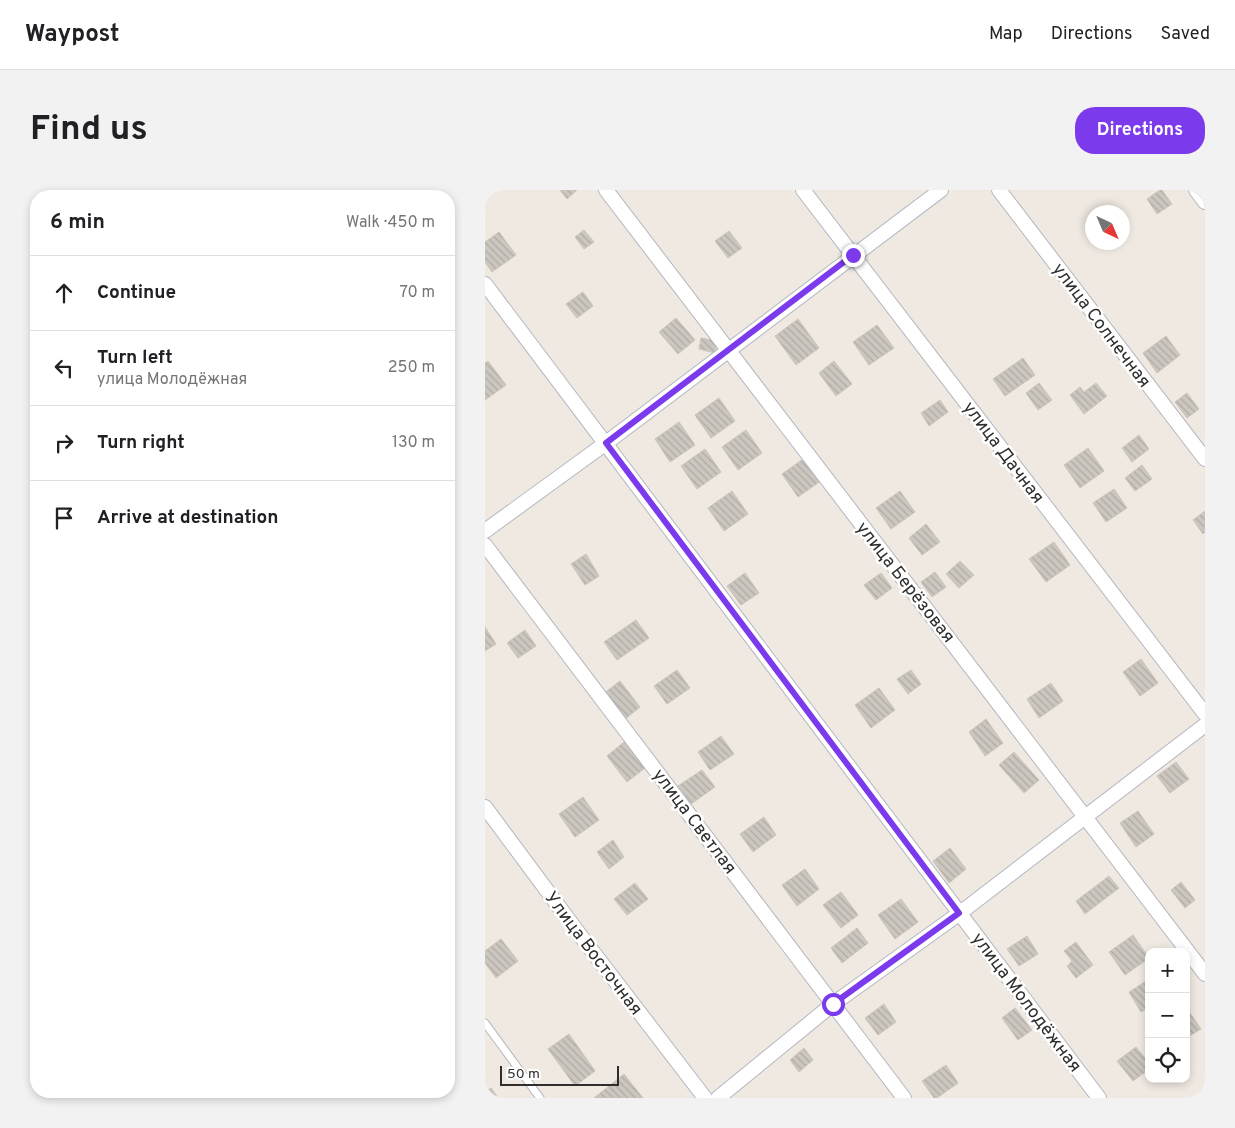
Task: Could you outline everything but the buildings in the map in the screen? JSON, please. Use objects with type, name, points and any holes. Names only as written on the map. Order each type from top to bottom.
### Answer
[{"type":"street","name":"улица Берёзовая","points":[[606,190],[1205,974]]},
{"type":"street","name":"улица Дачная","points":[[803,190],[1205,714]]},
{"type":"street","points":[[485,531],[606,443],[941,190]]},
{"type":"street","name":"улица Солнечная","points":[[999,190],[1205,459]]},
{"type":"street","points":[[1196,190],[1205,202]]},
{"type":"street","name":"улица Молодёжная","points":[[485,284],[1099,1098]]},
{"type":"street","name":"улица Светлая","points":[[485,545],[904,1098]]},
{"type":"street","points":[[718,1098],[833,1004],[959,913],[1205,726]]},
{"type":"street","name":"Улица Восточная","points":[[485,807],[705,1098]]},
{"type":"lane","points":[[485,1023],[540,1098]]},
{"type":"route","points":[[833,1004],[959,913],[606,443],[853,255]]}]
